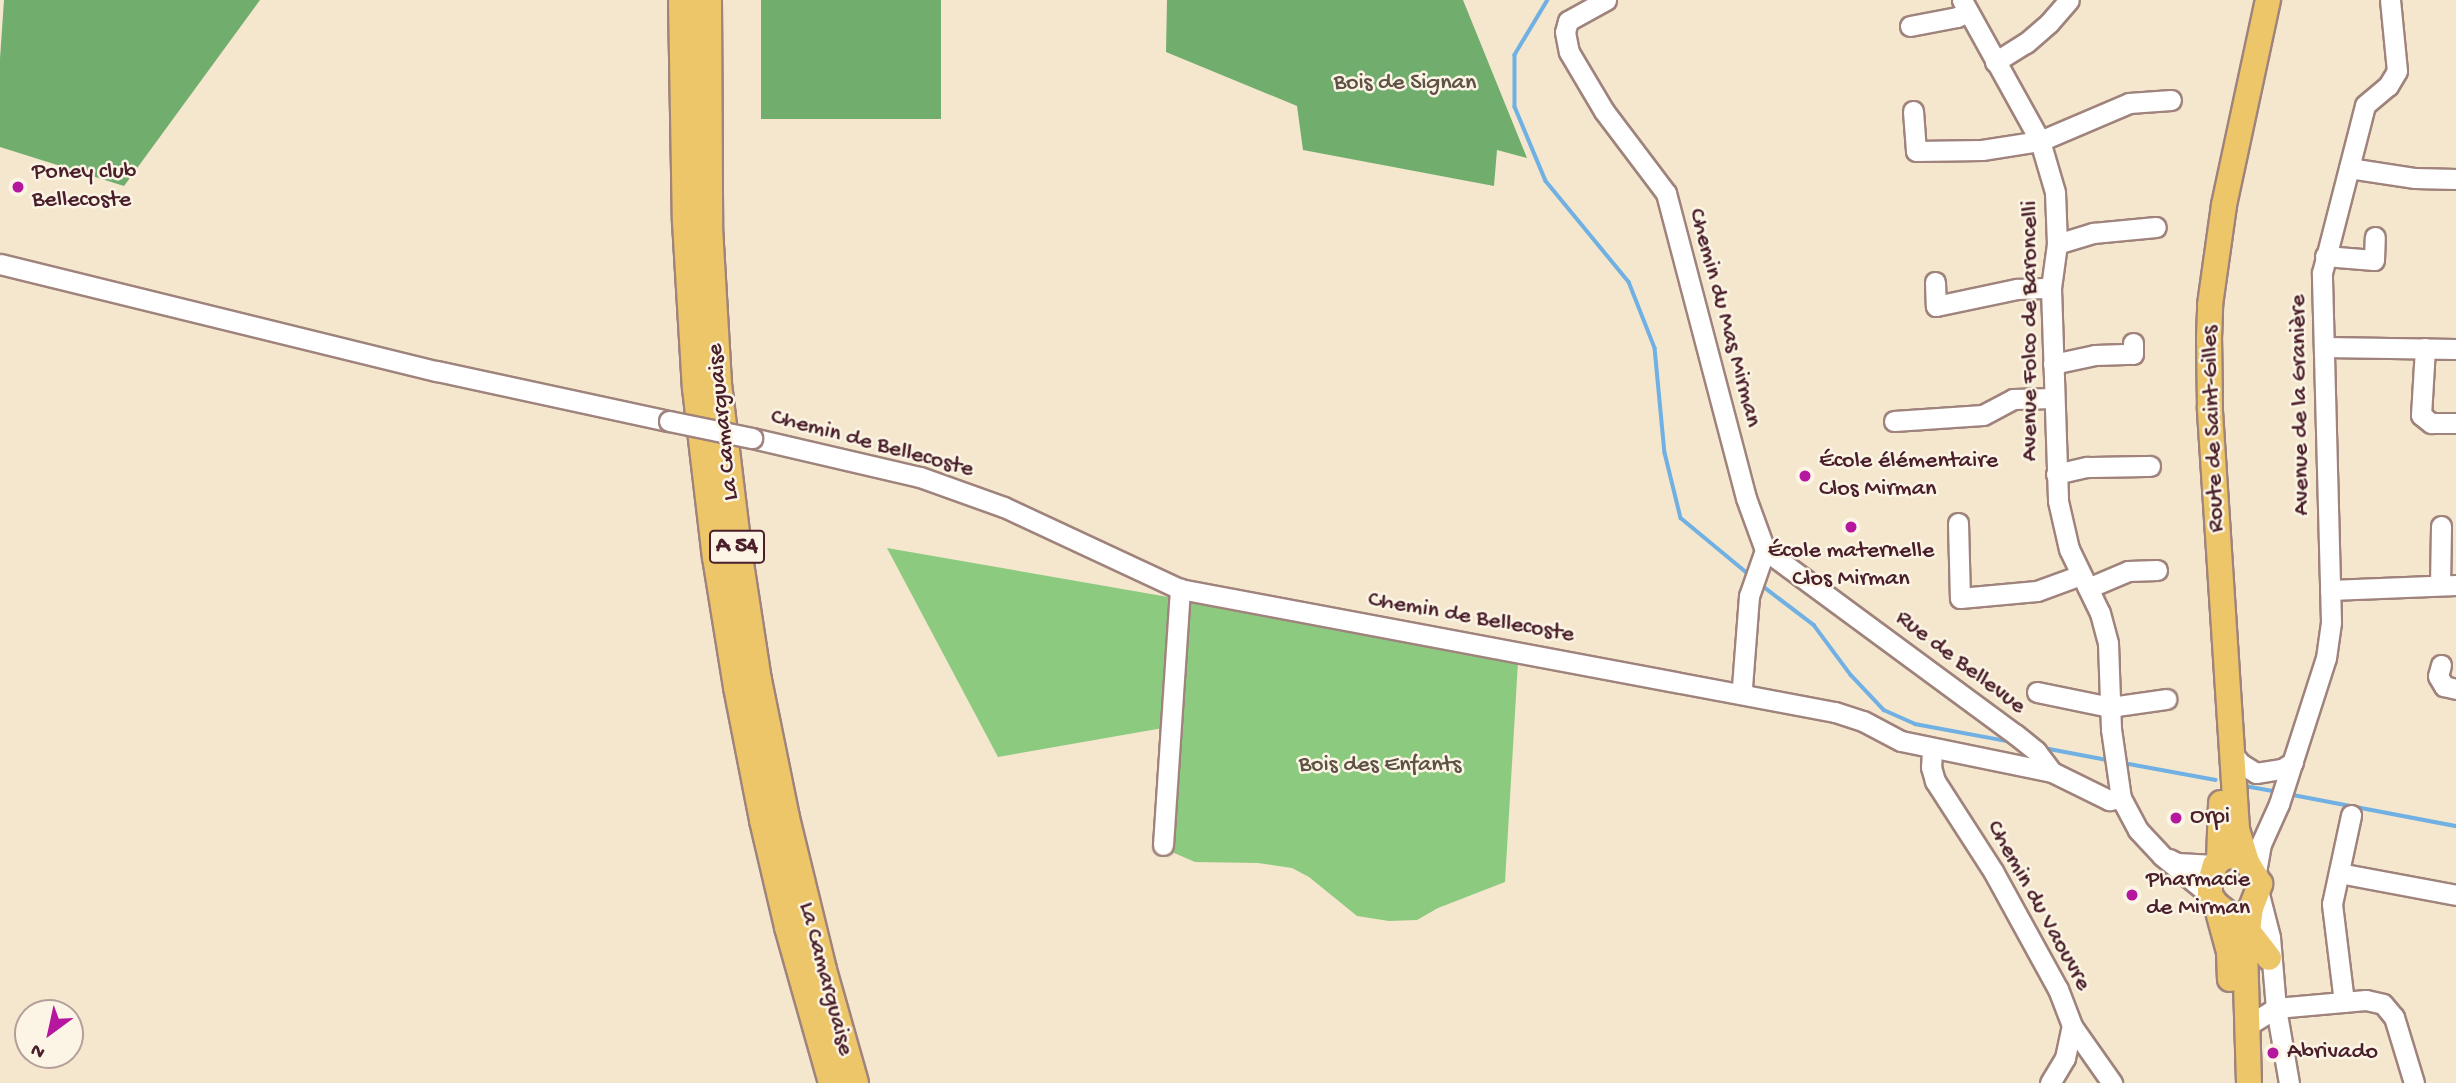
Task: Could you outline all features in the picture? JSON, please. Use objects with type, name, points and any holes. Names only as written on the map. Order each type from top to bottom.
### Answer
[{"type":"highway","name":"La Camarguaise","points":[[707,0],[708,227],[717,384],[757,680],[799,880],[854,1083]]},
{"type":"highway","name":"La Camarguaise","points":[[682,7],[684,154],[694,332],[717,557],[764,820],[802,978],[833,1083]]},
{"type":"highway","points":[[708,227],[714,104]]},
{"type":"main road","name":"Route de Saint-Gilles","points":[[2216,903],[2210,881],[2218,861],[2221,725],[2205,460],[2203,306],[2221,184],[2259,0]]},
{"type":"main road","name":"Route de Saint-Gilles","points":[[2249,1083],[2245,951],[2251,885],[2237,829],[2210,407],[2210,305],[2224,205],[2268,0]]},
{"type":"main road","points":[[2218,861],[2238,856],[2251,885],[2269,957]]},
{"type":"main road","points":[[2232,1083],[2229,952],[2216,903],[2251,885]]},
{"type":"street","name":"Chemin du Mas Mirman","points":[[1606,0],[1568,21],[1565,33],[1569,52],[1604,111],[1666,192],[1746,498],[1765,550]]},
{"type":"street","points":[[1995,62],[2034,37],[2069,0]]},
{"type":"street","name":"Avenue de la Granière","points":[[2251,885],[2261,844],[2271,817],[2280,804],[2326,658],[2331,622],[2322,273],[2365,105],[2388,86],[2397,71],[2390,0]]},
{"type":"street","points":[[1910,26],[1956,18],[1965,6]]},
{"type":"street","name":"Avenue Folco de Baroncelli","points":[[1965,6],[2040,141],[2055,192],[2057,244],[2051,288],[2058,501],[2068,549],[2101,612],[2108,643],[2110,708],[2121,798]]},
{"type":"street","points":[[1913,111],[1916,151],[1982,150],[2040,141],[2065,134],[2129,103],[2171,100]]},
{"type":"street","points":[[2349,169],[2415,178],[2456,180]]},
{"type":"street","points":[[2057,244],[2093,233],[2156,227]]},
{"type":"street","points":[[2325,256],[2374,260],[2375,237]]},
{"type":"street","name":"Chemin de Bellecoste","points":[[0,264],[438,371],[752,438],[919,477],[1004,507],[1180,589],[1745,694],[1844,715],[1863,721],[1901,741],[1932,750],[2052,772],[2109,800],[2121,798]]},
{"type":"street","points":[[1935,282],[1936,306],[2017,289],[2051,288]]},
{"type":"street","points":[[2053,364],[2095,355],[2133,354],[2133,343]]},
{"type":"street","points":[[2324,347],[2456,349]]},
{"type":"street","points":[[2425,348],[2421,415],[2431,423],[2456,423]]},
{"type":"street","points":[[1894,421],[1983,415],[2013,399],[2054,398]]},
{"type":"street","points":[[2056,474],[2087,467],[2150,466]]},
{"type":"street","points":[[1958,523],[1960,598],[2037,591],[2128,572],[2157,570]]},
{"type":"street","points":[[2330,590],[2448,585],[2441,526]]},
{"type":"street","points":[[1745,694],[1742,688],[1749,596],[1765,550]]},
{"type":"street","name":"Rue de Bellevue","points":[[1765,550],[2015,734],[2036,751],[2052,772]]},
{"type":"street","points":[[1163,845],[1180,589]]},
{"type":"street","points":[[2441,665],[2438,676],[2444,686],[2456,689]]},
{"type":"street","points":[[2037,692],[2110,708],[2166,699]]},
{"type":"street","name":"Chemin du Vaouvre","points":[[1932,750],[1931,767],[1935,781],[1993,871],[2058,989],[2073,1026],[2112,1083]]},
{"type":"street","points":[[2232,753],[2256,773],[2282,769],[2293,762]]},
{"type":"street","points":[[2121,798],[2138,830],[2162,856],[2216,903]]},
{"type":"street","points":[[2344,1002],[2332,913],[2351,815]]},
{"type":"street","name":"Avenue de la Granière","points":[[2251,885],[2271,817]]},
{"type":"street","points":[[2162,856],[2177,863],[2218,861]]},
{"type":"street","points":[[2339,873],[2456,895]]},
{"type":"street","points":[[2251,885],[2270,937],[2269,957],[2289,1083]]},
{"type":"street","points":[[2247,1026],[2276,1008],[2365,1000],[2383,1004],[2394,1017],[2414,1083]]},
{"type":"street","points":[[2050,1083],[2065,1058],[2073,1026]]},
{"type":"green space","points":[[4,0],[260,0],[124,186],[0,147],[0,59]]},
{"type":"green space","points":[[761,0],[941,0],[941,119],[761,119]]},
{"type":"green space","name":"Bois de Signan","points":[[1167,0],[1463,0],[1527,158],[1497,150],[1494,186],[1303,150],[1297,106],[1166,52]]},
{"type":"green space","points":[[887,548],[1174,598],[1163,728],[998,757]]},
{"type":"green space","name":"Bois des Enfants","points":[[1181,597],[1518,662],[1505,882],[1438,908],[1417,920],[1389,921],[1357,916],[1309,877],[1292,868],[1258,863],[1195,862],[1172,852]]},
{"type":"waterway","points":[[1548,0],[1515,55],[1515,107],[1546,181],[1629,282],[1655,348],[1665,453],[1681,518],[1746,572]]},
{"type":"waterway","points":[[1764,587],[1814,625],[1851,675],[1884,710],[1915,724],[2012,742]]},
{"type":"waterway","points":[[2044,748],[2107,760]]},
{"type":"waterway","points":[[2129,764],[2216,780]]},
{"type":"waterway","points":[[2245,786],[2273,791]]},
{"type":"waterway","points":[[2293,795],[2456,826]]},
{"type":"place","name":"Poney club Bellecoste","points":[[18,187]]},
{"type":"place","name":"École élémentaire Clos Mirman","points":[[1805,476]]},
{"type":"place","name":"École maternelle Clos Mirman","points":[[1851,527]]},
{"type":"place","name":"Orpi","points":[[2176,818]]},
{"type":"place","name":"Pharmacie de Mirman","points":[[2132,895]]},
{"type":"place","name":"Abrivado","points":[[2273,1053]]}]
